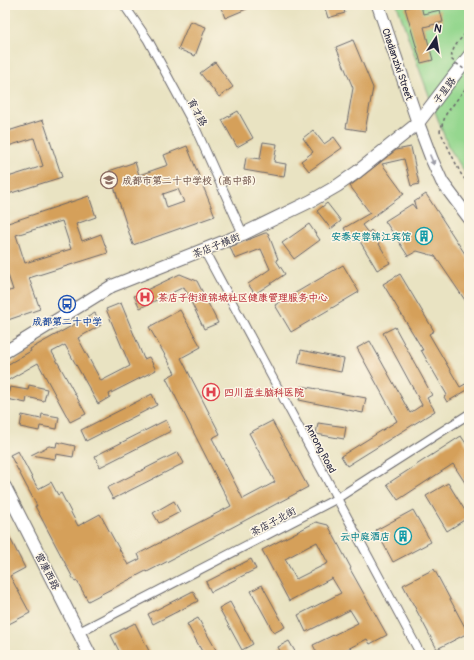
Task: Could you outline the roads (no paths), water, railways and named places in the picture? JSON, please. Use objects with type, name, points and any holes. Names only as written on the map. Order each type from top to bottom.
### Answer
[{"type":"street","name":"育才路","points":[[124,5],[148,40],[194,125],[243,234]]},
{"type":"street","name":"Chadianzixi Street","points":[[378,5],[432,160],[442,182],[469,218]]},
{"type":"street","name":"子星路","points":[[418,123],[469,56]]},
{"type":"street","name":"茶店子横街","points":[[5,352],[112,286],[243,234],[311,201],[357,172],[418,123]]},
{"type":"street","name":"Anrong Road","points":[[204,250],[336,499],[421,655]]},
{"type":"street","name":"茶店子北街","points":[[79,632],[336,499],[469,414]]},
{"type":"street","name":"营康西路","points":[[5,487],[90,655]]},
{"type":"place","name":"成都市第二十中学校（高中部）","points":[[109,180]]},
{"type":"place","name":"安泰安蓉锦江宾馆","points":[[424,236]]},
{"type":"place","name":"茶店子街道锦城社区健康管理服务中心","points":[[145,297]]},
{"type":"place","name":"成都第二十中学","points":[[67,304]]},
{"type":"place","name":"四川蓝生脑科医院","points":[[211,392]]},
{"type":"place","name":"云中庭酒店","points":[[403,536]]}]
